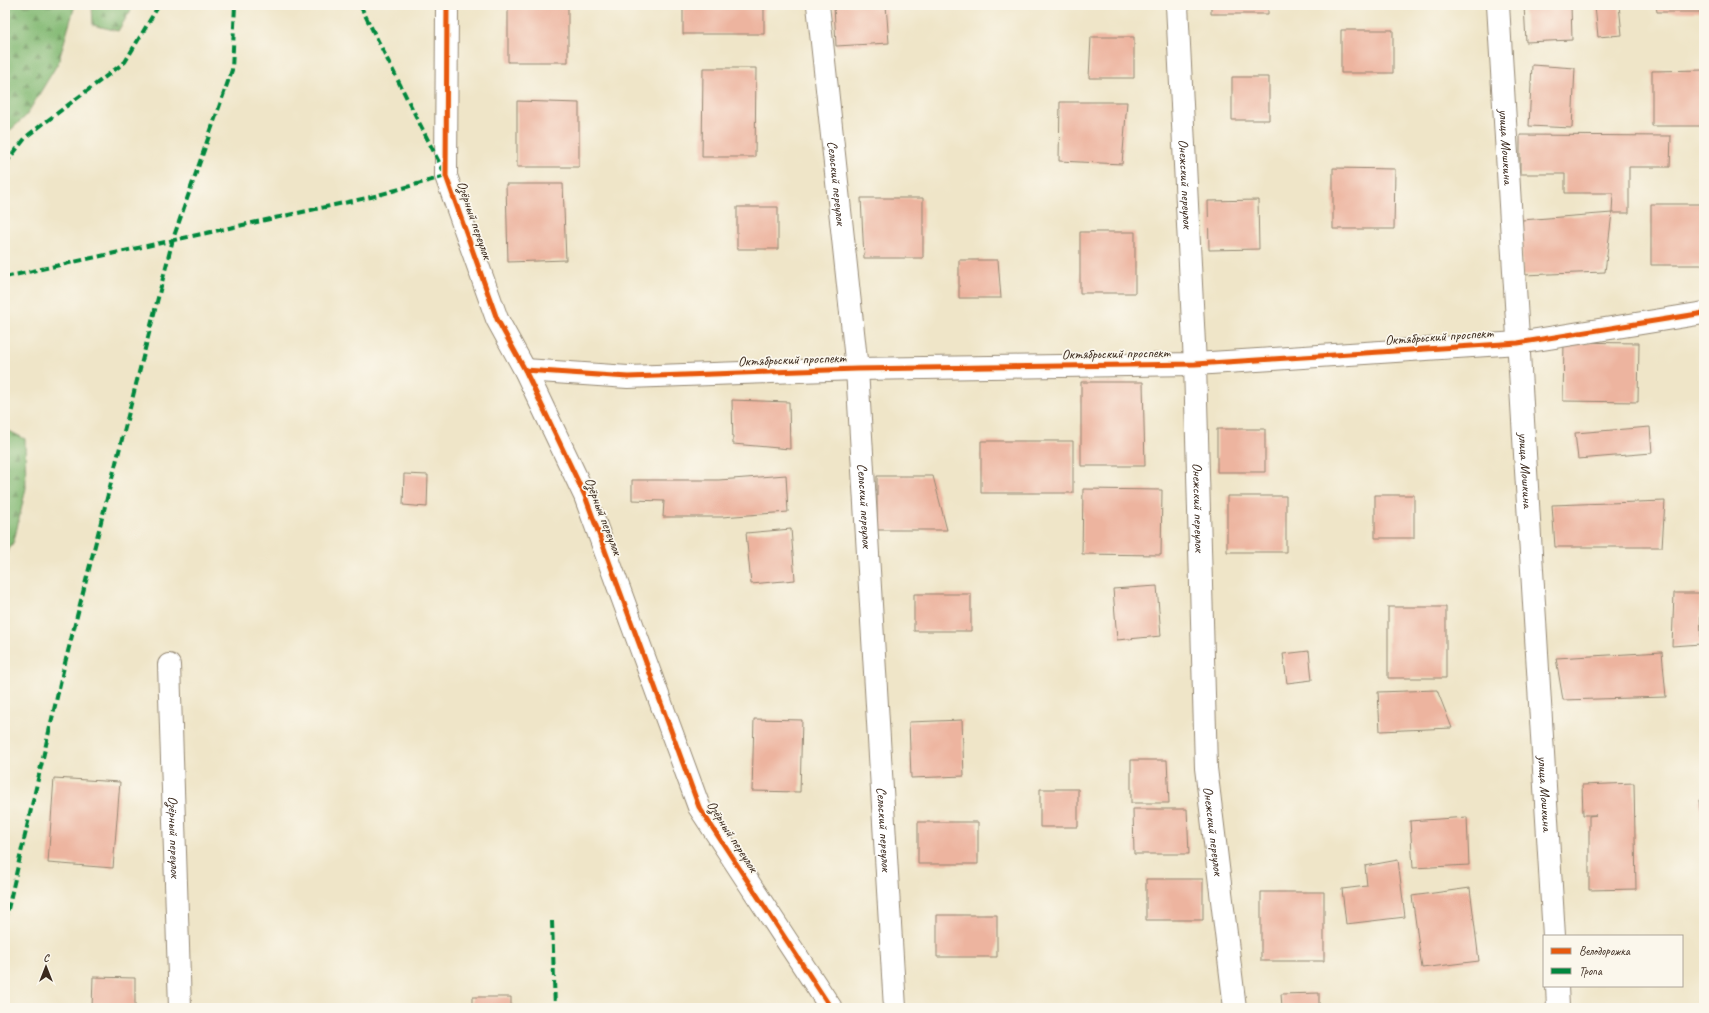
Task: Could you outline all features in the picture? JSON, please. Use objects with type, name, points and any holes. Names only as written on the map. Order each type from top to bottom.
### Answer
[{"type":"street","name":"Озёрный переулок","points":[[447,5],[446,176],[497,319],[525,370],[585,496],[699,807],[816,982],[831,1008]]},
{"type":"street","name":"Сельский переулок","points":[[818,5],[857,369],[895,1008]]},
{"type":"street","name":"Онежский переулок","points":[[1177,5],[1195,364],[1206,768],[1235,1008]]},
{"type":"street","name":"улица Мошкина","points":[[1498,5],[1554,935]]},
{"type":"street","name":"Октябрьский проспект","points":[[525,370],[628,377],[857,369],[1195,364],[1518,343],[1704,313]]},
{"type":"street","name":"Озёрный переулок","points":[[169,666],[180,1008]]},
{"type":"street","points":[[1557,987],[1558,1008]]},
{"type":"green space","points":[[5,5],[75,5],[58,63],[26,116],[5,135]]},
{"type":"green space","points":[[92,5],[134,5],[118,31],[93,25]]},
{"type":"green space","points":[[5,429],[25,439],[26,488],[14,541],[5,556]]},
{"type":"building","points":[[508,5],[568,5],[568,62],[508,62]]},
{"type":"building","points":[[683,5],[764,5],[764,34],[683,34]]},
{"type":"building","points":[[834,5],[886,5],[889,43],[836,46]]},
{"type":"building","points":[[1211,5],[1268,5],[1268,14],[1211,14]]},
{"type":"building","points":[[1524,5],[1571,5],[1572,40],[1526,42]]},
{"type":"building","points":[[1595,5],[1619,5],[1622,35],[1598,37]]},
{"type":"building","points":[[1656,5],[1700,5],[1700,12],[1657,12]]},
{"type":"building","points":[[1341,30],[1393,30],[1393,73],[1341,73]]},
{"type":"building","points":[[1091,37],[1134,37],[1134,78],[1089,78]]},
{"type":"building","points":[[1532,65],[1575,68],[1572,128],[1529,126]]},
{"type":"building","points":[[703,68],[756,68],[755,157],[702,157]]},
{"type":"building","points":[[1704,70],[1704,126],[1652,126],[1652,71]]},
{"type":"building","points":[[1232,77],[1269,77],[1269,120],[1232,120]]},
{"type":"building","points":[[517,101],[579,103],[579,167],[517,167]]},
{"type":"building","points":[[1060,102],[1127,102],[1122,164],[1059,161]]},
{"type":"building","points":[[1520,135],[1671,136],[1670,167],[1629,167],[1629,213],[1612,213],[1613,193],[1565,193],[1565,174],[1520,174]]},
{"type":"building","points":[[1333,168],[1395,169],[1394,229],[1333,229]]},
{"type":"building","points":[[506,184],[563,184],[566,260],[508,262]]},
{"type":"building","points":[[861,198],[923,198],[923,258],[864,258]]},
{"type":"building","points":[[1258,200],[1259,249],[1209,250],[1208,201]]},
{"type":"building","points":[[1651,204],[1704,204],[1704,265],[1651,265]]},
{"type":"building","points":[[737,207],[778,207],[778,249],[737,249]]},
{"type":"building","points":[[1612,213],[1605,272],[1522,275],[1522,220]]},
{"type":"building","points":[[1080,232],[1135,232],[1135,293],[1080,293]]},
{"type":"building","points":[[959,260],[998,260],[1001,298],[959,298]]},
{"type":"building","points":[[1564,342],[1639,343],[1638,402],[1563,401]]},
{"type":"building","points":[[1081,382],[1143,382],[1145,466],[1081,466]]},
{"type":"building","points":[[732,400],[789,402],[790,449],[733,444]]},
{"type":"building","points":[[1650,427],[1652,453],[1578,459],[1575,433]]},
{"type":"building","points":[[1217,429],[1265,429],[1265,472],[1217,472]]},
{"type":"building","points":[[981,441],[1073,441],[1073,493],[981,493]]},
{"type":"building","points":[[404,474],[428,475],[427,507],[403,505]]},
{"type":"building","points":[[786,475],[788,512],[722,517],[663,517],[664,501],[632,500],[632,480],[719,480]]},
{"type":"building","points":[[877,476],[933,476],[947,530],[877,530]]},
{"type":"building","points":[[1083,489],[1162,490],[1161,555],[1082,554]]},
{"type":"building","points":[[1375,495],[1414,495],[1414,538],[1375,538]]},
{"type":"building","points":[[1227,496],[1286,496],[1286,552],[1227,552]]},
{"type":"building","points":[[1665,501],[1662,547],[1555,547],[1552,505]]},
{"type":"building","points":[[791,529],[795,580],[751,584],[746,533]]},
{"type":"building","points":[[1157,586],[1161,636],[1117,640],[1113,589]]},
{"type":"building","points":[[1674,593],[1700,593],[1701,644],[1672,646]]},
{"type":"building","points":[[914,594],[971,594],[971,631],[914,631]]},
{"type":"building","points":[[1388,607],[1446,607],[1446,678],[1388,678]]},
{"type":"building","points":[[1704,643],[1704,656],[1701,644]]},
{"type":"building","points":[[1309,651],[1312,680],[1287,683],[1283,654]]},
{"type":"building","points":[[1662,652],[1666,697],[1563,700],[1556,658]]},
{"type":"building","points":[[1437,690],[1452,728],[1380,731],[1378,692]]},
{"type":"building","points":[[754,719],[802,720],[800,792],[752,791]]},
{"type":"building","points":[[962,720],[964,776],[911,778],[909,722]]},
{"type":"building","points":[[1131,760],[1167,760],[1169,803],[1131,803]]},
{"type":"building","points":[[54,778],[120,782],[113,868],[48,863]]},
{"type":"building","points":[[1634,783],[1636,889],[1589,890],[1589,816],[1596,815],[1583,815],[1582,785]]},
{"type":"building","points":[[1040,789],[1078,789],[1078,827],[1040,827]]},
{"type":"building","points":[[1704,799],[1704,831],[1703,831],[1699,800]]},
{"type":"building","points":[[1133,809],[1187,809],[1189,854],[1134,854]]},
{"type":"building","points":[[1467,817],[1469,865],[1413,868],[1410,821]]},
{"type":"building","points":[[918,822],[978,822],[978,864],[918,864]]},
{"type":"building","points":[[1398,860],[1405,917],[1346,924],[1342,889],[1367,886],[1365,866]]},
{"type":"building","points":[[1146,879],[1203,879],[1203,920],[1146,920]]},
{"type":"building","points":[[1470,888],[1479,961],[1422,968],[1412,896]]},
{"type":"building","points":[[1261,892],[1324,892],[1324,961],[1261,961]]},
{"type":"building","points":[[937,915],[997,915],[997,957],[937,957]]},
{"type":"building","points":[[93,977],[135,978],[135,1008],[92,1008]]},
{"type":"building","points":[[1319,993],[1319,1008],[1282,1008],[1281,994]]},
{"type":"building","points":[[472,997],[511,997],[511,1008],[472,1008]]},
{"type":"marked path","points":[[5,164],[27,136],[125,62],[159,5]]},
{"type":"marked path","points":[[5,922],[63,671],[173,239],[232,70],[235,5]]},
{"type":"marked path","points":[[5,277],[371,197],[446,176],[360,5]]},
{"type":"marked path","points":[[552,921],[555,1008]]},
{"type":"cycle path","points":[[447,5],[446,176],[497,319],[525,370],[585,496],[699,807],[831,1008]]},
{"type":"cycle path","points":[[525,370],[628,377],[857,369],[1195,364],[1518,343],[1704,313]]}]
